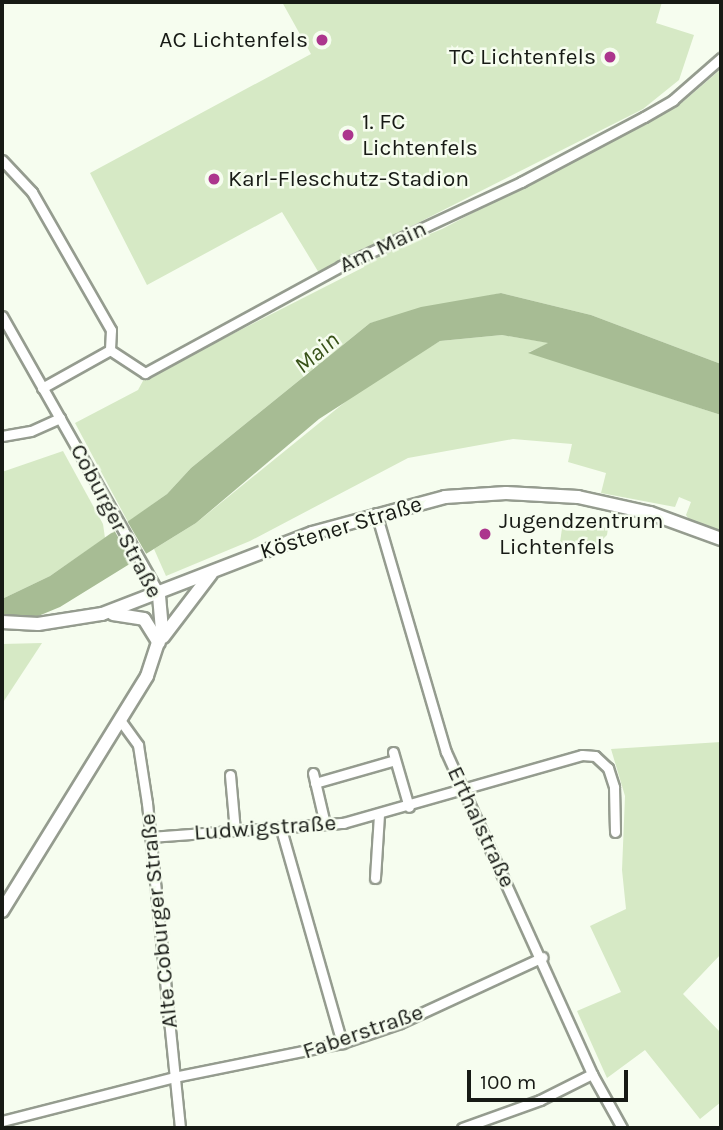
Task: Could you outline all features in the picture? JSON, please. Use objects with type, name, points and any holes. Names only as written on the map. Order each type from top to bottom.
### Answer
[{"type":"street","name":"Am Main","points":[[110,350],[145,373],[341,266],[521,182],[624,128],[673,100],[721,58]]},
{"type":"street","points":[[2,160],[32,192],[111,330],[110,350],[42,388]]},
{"type":"street","name":"Coburger Straße","points":[[2,316],[149,574],[159,593],[163,619],[159,643],[146,676],[2,911]]},
{"type":"street","points":[[2,436],[31,431],[60,418]]},
{"type":"street","name":"Köstener Straße","points":[[102,614],[376,513],[472,494],[549,495],[614,503],[721,539]]},
{"type":"street","name":"Erthalstraße","points":[[376,513],[416,660],[446,752],[543,957],[592,1074],[622,1128]]},
{"type":"street","points":[[2,622],[38,624],[102,614],[144,619],[159,643],[213,572]]},
{"type":"street","name":"Alte Coburger Straße","points":[[120,720],[138,745],[151,837],[180,1128]]},
{"type":"street","name":"Ludwigstraße","points":[[151,837],[326,824],[379,816],[582,755],[595,756],[608,768],[614,787],[615,832]]},
{"type":"street","points":[[315,783],[394,756],[409,807]]},
{"type":"street","points":[[313,773],[326,824]]},
{"type":"street","points":[[230,775],[234,831]]},
{"type":"street","points":[[375,878],[379,816]]},
{"type":"street","points":[[281,828],[342,1043]]},
{"type":"street","name":"Faberstraße","points":[[2,1121],[174,1077],[342,1043],[400,1023],[543,957]]},
{"type":"street","points":[[462,1128],[540,1100],[592,1074]]},
{"type":"shaded area","name":"1. FC Lichtenfels","points":[[282,2],[662,2],[656,23],[694,35],[679,80],[643,109],[319,273],[282,212],[147,285],[90,173],[311,54]]},
{"type":"shaded area","points":[[721,69],[721,364],[591,315],[501,293],[370,323],[191,468],[167,494],[128,522],[75,423],[138,390],[144,379],[364,267],[364,261],[442,229],[638,127],[684,101]]},
{"type":"shaded area","points":[[501,293],[591,315],[721,364],[721,415],[528,353],[548,343],[502,335],[440,341],[319,419],[196,523],[60,607],[2,631],[2,599],[50,576],[167,494],[191,468],[370,323],[421,307]]},
{"type":"shaded area","points":[[502,335],[550,343],[529,352],[721,415],[721,533],[690,521],[686,515],[691,502],[679,497],[675,507],[601,493],[606,473],[568,462],[572,444],[513,439],[408,458],[250,541],[166,576],[154,549],[196,523],[366,385],[440,341]]},
{"type":"shaded area","points":[[63,451],[103,524],[105,538],[50,576],[2,599],[2,472]]},
{"type":"shaded area","points":[[563,521],[608,528],[607,535],[598,544],[559,550]]},
{"type":"shaded area","points":[[42,643],[2,704],[2,644]]},
{"type":"shaded area","points":[[721,742],[721,954],[683,994],[721,1033],[721,1102],[700,1119],[645,1050],[607,1078],[577,1011],[621,992],[590,926],[626,909],[622,870],[625,796],[611,749]]},
{"type":"pier","points":[[126,519],[148,557],[134,566],[113,528]]},
{"type":"place","name":"AC Lichtenfels","points":[[322,40]]},
{"type":"place","name":"TC Lichtenfels","points":[[610,57]]},
{"type":"place","name":"1. FC Lichtenfels","points":[[348,135]]},
{"type":"place","name":"Karl-Fleschutz-Stadion","points":[[214,179]]},
{"type":"place","name":"Jugendzentrum Lichtenfels","points":[[485,534]]},
{"type":"water label","name":"Main","points":[[317,353]]}]
